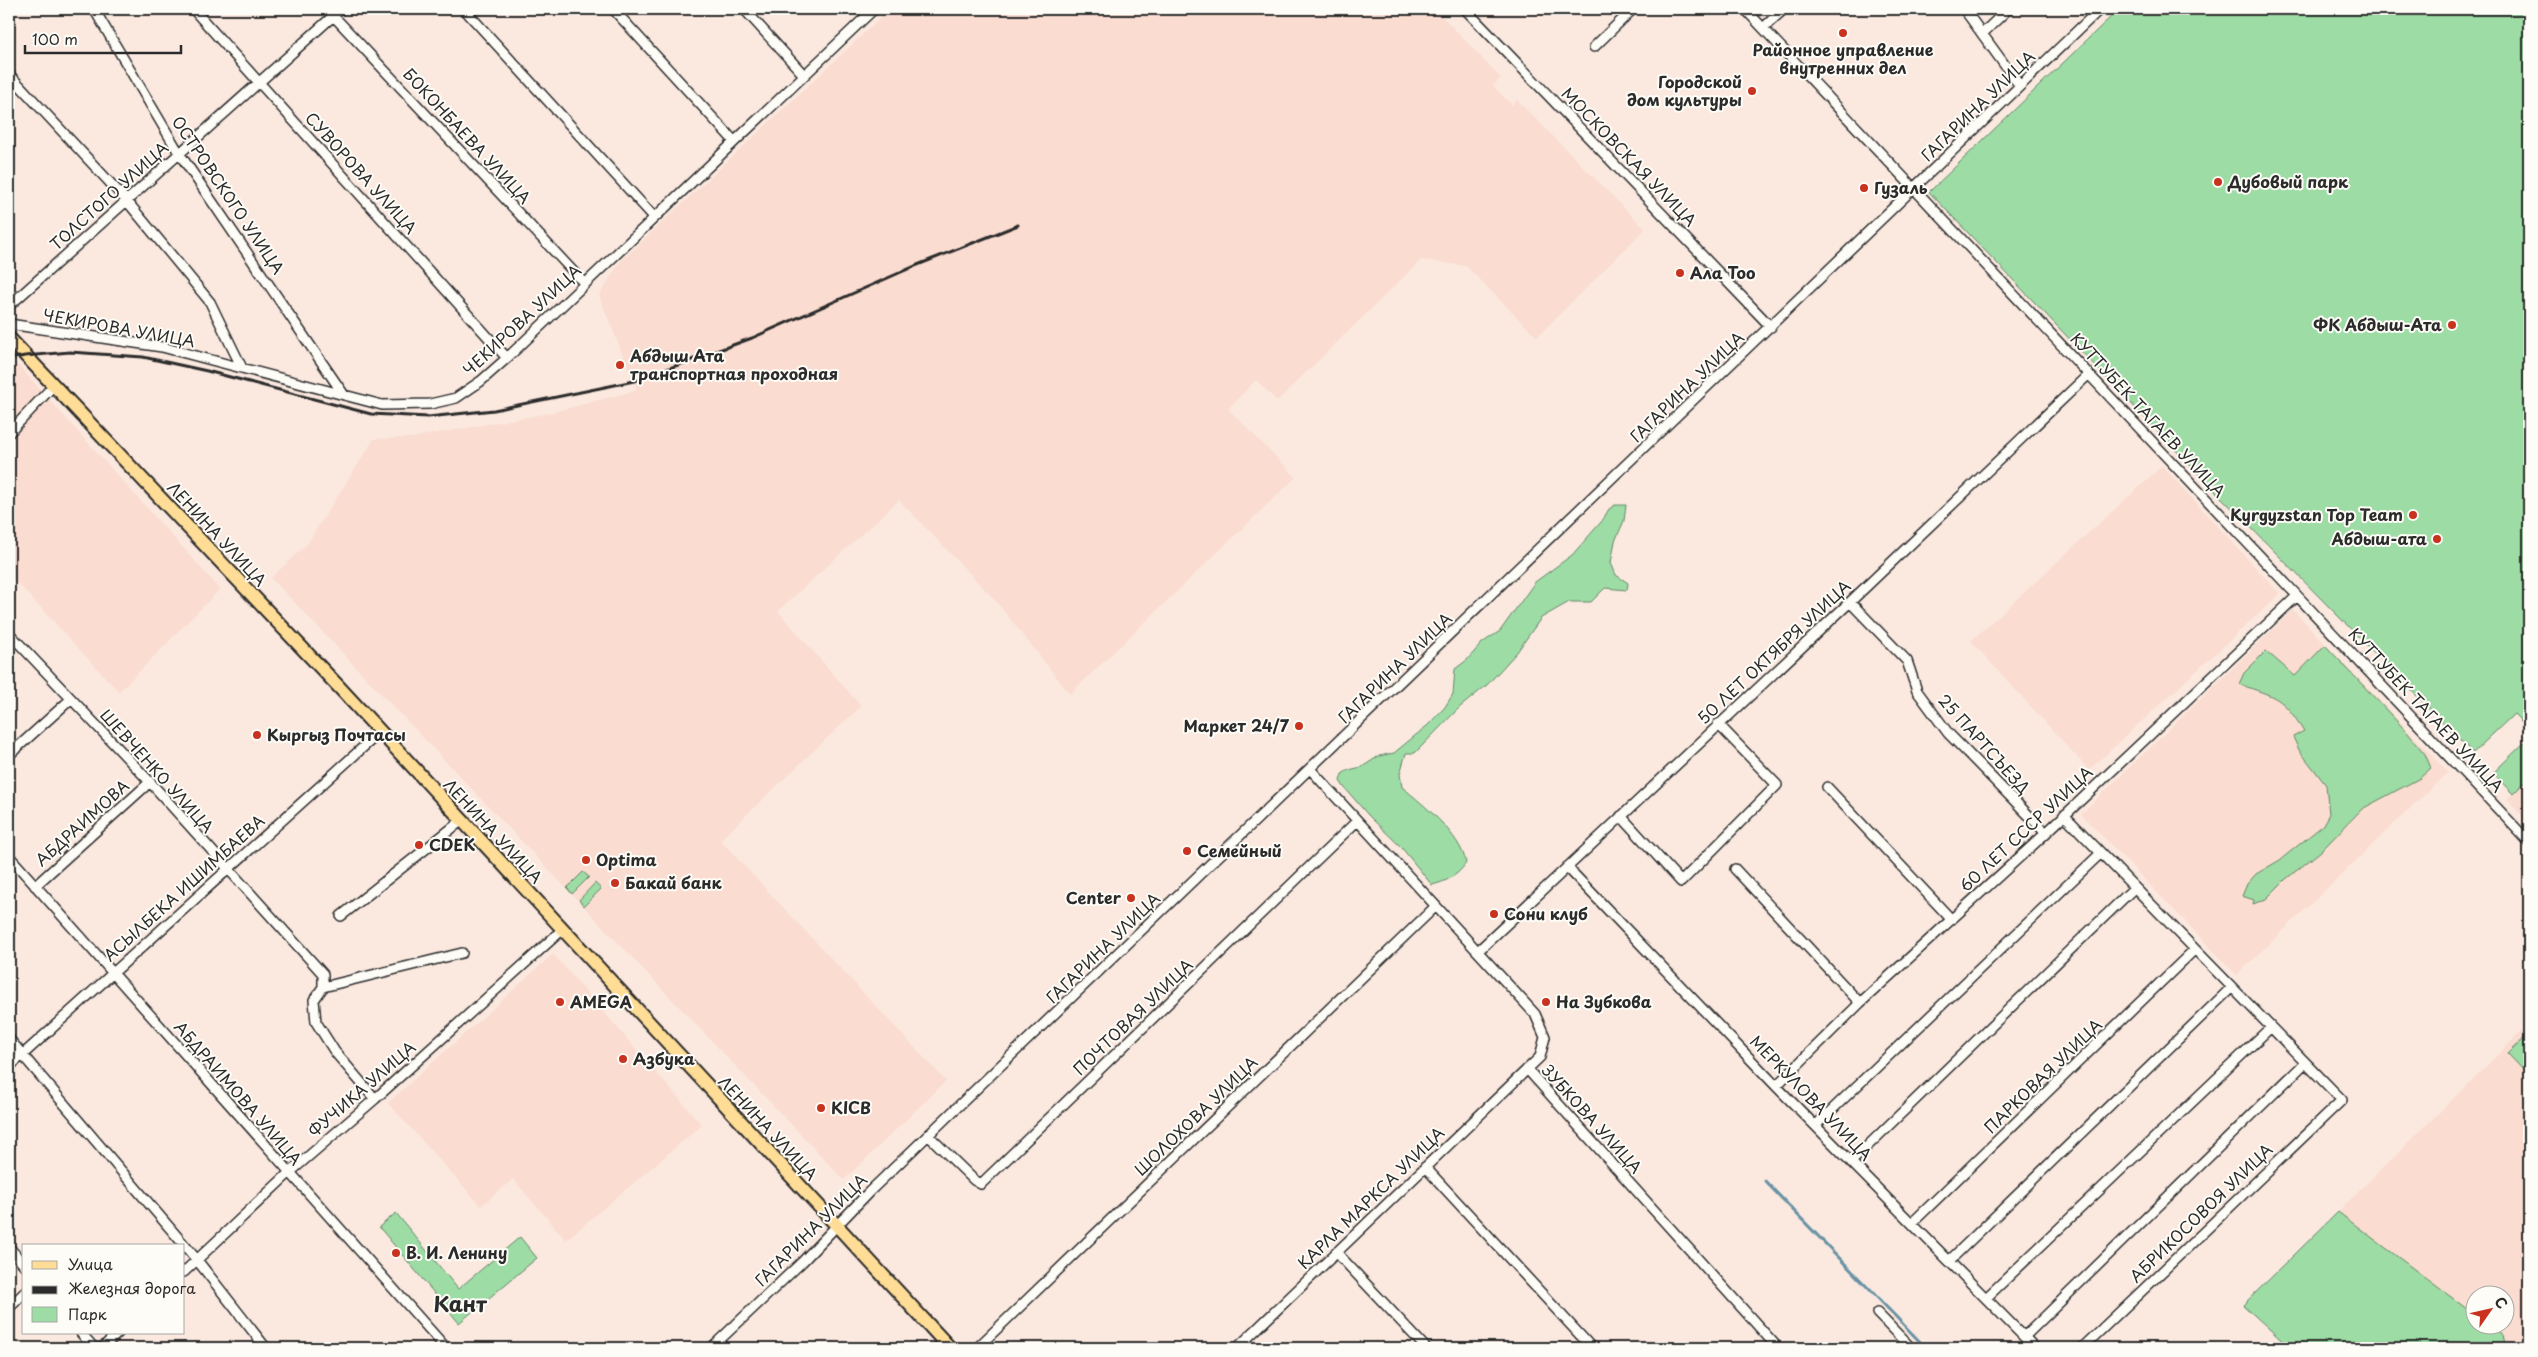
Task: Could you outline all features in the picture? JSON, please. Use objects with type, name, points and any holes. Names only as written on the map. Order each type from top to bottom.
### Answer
[{"type":"main road","name":"ЛЕНИНА УЛИЦА","points":[[9,338],[210,549],[950,1348]]},
{"type":"street","name":"ОСТРОВСКОГО УЛИЦА","points":[[94,9],[179,153],[344,394]]},
{"type":"street","name":"СУВОРОВА УЛИЦА","points":[[192,9],[507,358]]},
{"type":"street","name":"ТОЛСТОГО УЛИЦА","points":[[9,306],[259,82],[330,12],[341,9]]},
{"type":"street","points":[[464,9],[654,217]]},
{"type":"street","points":[[613,9],[734,141]]},
{"type":"street","points":[[744,9],[804,75]]},
{"type":"street","name":"ЧЕКИРОВА УЛИЦА","points":[[9,324],[162,347],[382,405],[430,404],[456,398],[481,381],[507,358],[874,9]]},
{"type":"street","name":"МОСКОВСКАЯ УЛИЦА","points":[[1465,9],[1772,327]]},
{"type":"street","points":[[1594,47],[1633,9]]},
{"type":"street","name":"КУТТУБЕК ТАГАЕВ УЛИЦА","points":[[1745,9],[2529,842]]},
{"type":"street","points":[[1763,28],[1784,9]]},
{"type":"street","points":[[1964,9],[2020,86]]},
{"type":"street","points":[[1982,34],[2008,9]]},
{"type":"street","name":"ГАГАРИНА УЛИЦА","points":[[710,1348],[802,1262],[835,1226],[1772,327],[2100,9]]},
{"type":"street","name":"БОКОНБАЕВА УЛИЦА","points":[[330,12],[584,283]]},
{"type":"street","points":[[9,74],[126,200],[210,302],[242,368]]},
{"type":"street","name":"50 ЛЕТ ОКТЯБРЯ УЛИЦА","points":[[1478,951],[1850,602],[2089,374]]},
{"type":"street","points":[[9,433],[53,386]]},
{"type":"street","name":"60 ЛЕТ СССР УЛИЦА","points":[[1776,1086],[1860,1003],[2046,833],[2297,596]]},
{"type":"street","name":"25 ПАРТСЪЕЗД","points":[[1850,602],[1907,661],[1917,691],[1948,732],[2046,833]]},
{"type":"street","name":"ШЕВЧЕНКО УЛИЦА","points":[[9,633],[150,782],[226,869],[323,974],[323,987]]},
{"type":"street","points":[[9,755],[71,699]]},
{"type":"street","points":[[1620,816],[1681,882],[1777,785],[1718,724]]},
{"type":"street","name":"АСЫЛБЕКА ИШИМБАЕВА","points":[[9,1068],[226,869],[380,732]]},
{"type":"street","name":"ЗУБКОВА УЛИЦА","points":[[1311,770],[1535,1014],[1545,1037],[1540,1057],[1527,1069],[1778,1348]]},
{"type":"street","name":"АБДРАИМОВА","points":[[35,886],[150,782]]},
{"type":"street","points":[[1827,787],[1951,918]]},
{"type":"street","points":[[2024,1337],[2305,1063],[2064,815]]},
{"type":"street","points":[[341,916],[461,821]]},
{"type":"street","name":"ПОЧТОВАЯ УЛИЦА","points":[[929,1136],[974,1180],[981,1184],[1357,821]]},
{"type":"street","points":[[1816,1125],[2101,853]]},
{"type":"street","name":"АБДРАИМОВА УЛИЦА","points":[[9,856],[446,1348]]},
{"type":"street","name":"МЕРКУЛОВА УЛИЦА","points":[[1567,867],[1776,1086],[2035,1348]]},
{"type":"street","points":[[1735,869],[1860,1003]]},
{"type":"street","points":[[1852,1162],[2134,888]]},
{"type":"street","name":"ШОЛОХОВА УЛИЦА","points":[[977,1348],[1436,906]]},
{"type":"street","name":"ФУЧИКА УЛИЦА","points":[[185,1271],[289,1173],[376,1099],[562,930]]},
{"type":"street","name":"ПАРКОВАЯ УЛИЦА","points":[[1912,1223],[2194,950]]},
{"type":"street","points":[[376,1099],[336,1052],[316,1022],[314,1000],[323,987],[462,953]]},
{"type":"street","points":[[1949,1261],[2231,988]]},
{"type":"street","points":[[1986,1298],[2270,1028]]},
{"type":"street","points":[[9,1039],[182,1244]]},
{"type":"street","name":"АБРИКОСОВОЯ УЛИЦА","points":[[2082,1348],[2342,1100],[2305,1063]]},
{"type":"street","name":"КАРЛА МАРКСА УЛИЦА","points":[[1237,1348],[1527,1069]]},
{"type":"street","points":[[1425,1167],[1592,1348]]},
{"type":"street","points":[[9,1247],[22,1263]]},
{"type":"street","points":[[185,1247],[266,1348]]},
{"type":"street","points":[[1336,1252],[1426,1348]]},
{"type":"street","points":[[9,1308],[22,1295]]},
{"type":"street","points":[[1877,1313],[1911,1348]]},
{"type":"street","points":[[82,1334],[94,1348]]},
{"type":"street","points":[[102,1348],[117,1334]]},
{"type":"shaded area","points":[[890,9],[1435,9],[1501,78],[1493,86],[1512,105],[1517,100],[1645,229],[1537,337],[1466,266],[1421,260],[1277,401],[1256,380],[1228,409],[1296,477],[1070,694],[995,600],[899,500],[778,611],[861,706],[720,840],[946,1081],[844,1180],[271,578],[307,544],[374,439],[410,438],[550,413],[637,390],[599,296],[620,262]]},
{"type":"shaded area","points":[[9,355],[220,589],[119,692],[9,574]]},
{"type":"shaded area","points":[[2162,466],[2280,594],[2089,770],[1971,641]]},
{"type":"shaded area","points":[[2293,610],[2448,772],[2237,975],[2081,814]]},
{"type":"shaded area","points":[[2529,778],[2529,822],[2507,799]]},
{"type":"shaded area","points":[[553,954],[702,1125],[566,1240],[513,1179],[481,1206],[388,1103]]},
{"type":"shaded area","points":[[2529,1024],[2529,1348],[2290,1348],[2243,1305]]},
{"type":"green space","points":[[2119,9],[2529,9],[2529,729],[2514,714],[2473,753],[2208,484],[1929,192]]},
{"type":"green space","points":[[1615,505],[1626,505],[1624,521],[1615,541],[1611,563],[1616,575],[1628,583],[1627,590],[1605,588],[1591,602],[1569,602],[1541,618],[1517,652],[1487,685],[1459,708],[1415,753],[1406,753],[1400,774],[1402,787],[1430,811],[1449,831],[1463,852],[1466,863],[1451,878],[1432,885],[1401,847],[1368,815],[1344,787],[1340,781],[1342,774],[1348,770],[1362,767],[1379,756],[1394,753],[1428,725],[1445,707],[1453,694],[1455,669],[1467,660],[1482,643],[1500,631],[1535,582],[1572,555],[1602,521],[1609,509]]},
{"type":"green space","points":[[2325,645],[2407,732],[2425,754],[2431,768],[2420,778],[2362,809],[2321,851],[2286,879],[2266,899],[2253,904],[2254,900],[2242,896],[2247,884],[2256,874],[2280,860],[2322,826],[2329,814],[2326,785],[2299,750],[2293,737],[2304,731],[2296,719],[2277,699],[2239,684],[2244,673],[2266,651],[2295,676]]},
{"type":"green space","points":[[2529,738],[2529,778],[2513,794],[2493,773]]},
{"type":"green space","points":[[583,872],[589,877],[572,894],[567,888]]},
{"type":"green space","points":[[595,883],[601,889],[584,906],[579,900]]},
{"type":"green space","points":[[2529,1034],[2529,1076],[2508,1054]]},
{"type":"green space","points":[[2338,1212],[2466,1308],[2466,1334],[2501,1334],[2505,1348],[2290,1348],[2243,1305]]},
{"type":"green space","points":[[396,1213],[458,1289],[520,1237],[537,1258],[459,1323],[379,1227]]},
{"type":"waterway","points":[[1765,1181],[1926,1348]]},
{"type":"railway","points":[[9,359],[70,352],[143,357],[207,371],[371,414],[428,417],[494,410],[634,381],[752,338],[915,266],[1018,225]]},
{"type":"place","name":"Районное управление внутренних дел","points":[[1843,33]]},
{"type":"place","name":"Городской дом культуры","points":[[1752,91]]},
{"type":"place","name":"Дубовый парк","points":[[2218,182]]},
{"type":"place","name":"Гузаль","points":[[1864,188]]},
{"type":"place","name":"Ала Тоо","points":[[1680,273]]},
{"type":"place","name":"ФК Абдыш-Ата","points":[[2452,325]]},
{"type":"place","name":"Абдыш Ата транспортная проходная","points":[[620,365]]},
{"type":"place","name":"Kyrgyzstan Top Team","points":[[2413,515]]},
{"type":"place","name":"Абдыш-ата","points":[[2437,539]]},
{"type":"place","name":"Маркет 24/7","points":[[1299,726]]},
{"type":"place","name":"Кыргыз Почтасы","points":[[257,735]]},
{"type":"place","name":"CDEK","points":[[419,845]]},
{"type":"place","name":"Семейный","points":[[1187,851]]},
{"type":"place","name":"Optima","points":[[586,860]]},
{"type":"place","name":"Бакай банк","points":[[615,883]]},
{"type":"place","name":"Center","points":[[1131,898]]},
{"type":"place","name":"Сони клуб","points":[[1494,914]]},
{"type":"place","name":"AMEGA","points":[[560,1002]]},
{"type":"place","name":"На Зубкова","points":[[1546,1002]]},
{"type":"place","name":"Азбука","points":[[623,1059]]},
{"type":"place","name":"KICB","points":[[821,1108]]},
{"type":"place","name":"В. И. Ленину","points":[[396,1253]]},
{"type":"district","name":"Кант","points":[[460,1305]]}]
